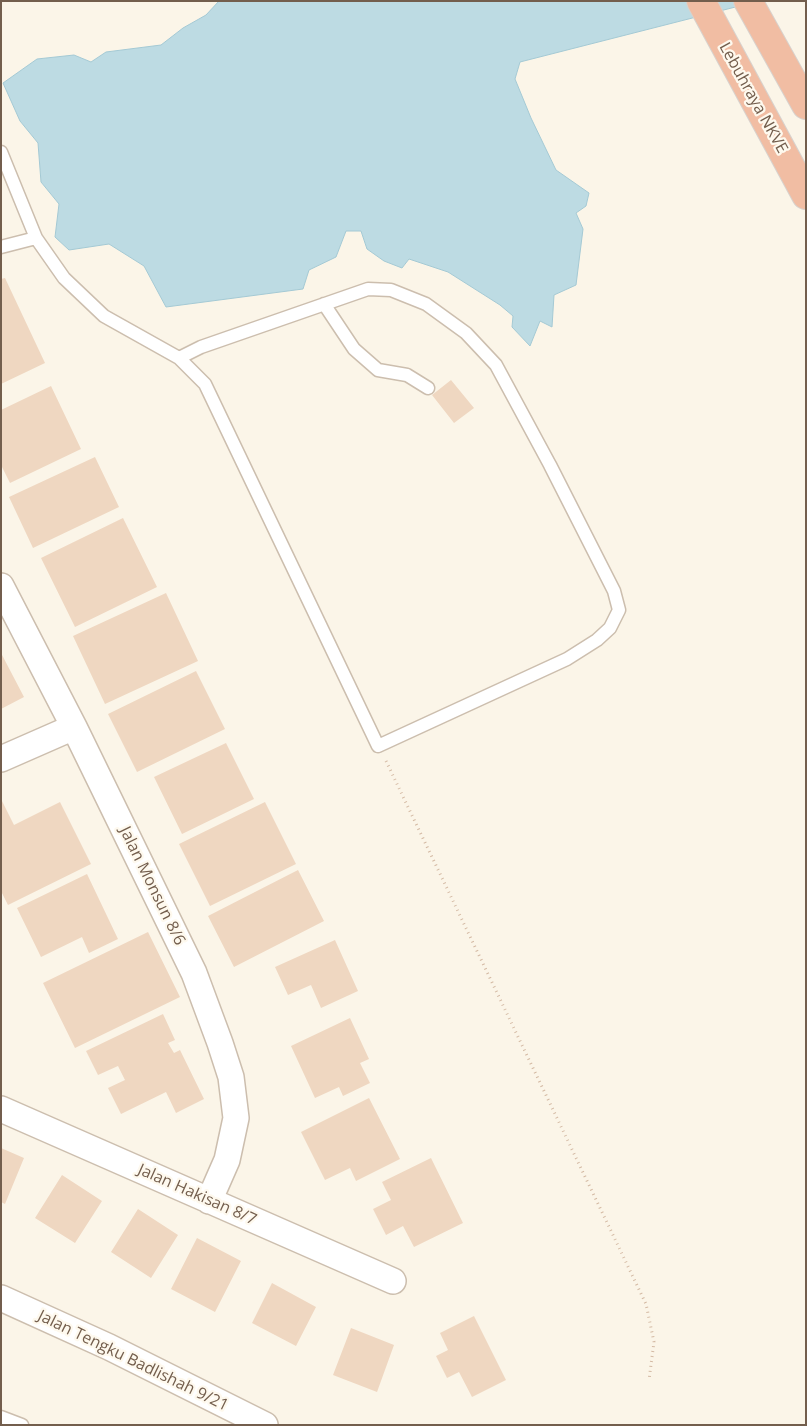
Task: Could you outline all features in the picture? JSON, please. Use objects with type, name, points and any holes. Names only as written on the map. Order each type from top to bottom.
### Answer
[{"type":"highway","name":"Lebuhraya NKVE","points":[[701,1],[806,195]]},
{"type":"highway","points":[[748,1],[806,105]]},
{"type":"street","name":"Jalan Monsun 8/6","points":[[1,586],[74,727],[194,973],[220,1043],[231,1077],[236,1118],[227,1160],[210,1201]]},
{"type":"street","points":[[1,758],[74,727]]},
{"type":"street","name":"Jalan Hakisan 8/7","points":[[1,1109],[393,1281]]},
{"type":"street","name":"Jalan Tengku Badlishah 9/21","points":[[1,1298],[108,1347],[265,1425]]},
{"type":"lane","points":[[1,152],[36,238],[64,278],[104,316],[179,358],[205,384],[378,746],[567,660],[597,640],[610,628],[619,610],[614,591],[550,465],[496,366],[466,333],[426,304],[390,290],[368,289],[200,347],[179,358]]},
{"type":"lane","points":[[1,247],[36,238]]},
{"type":"lane","points":[[324,304],[354,349],[378,370],[407,375],[428,388]]},
{"type":"lane","points":[[1,1417],[22,1425]]},
{"type":"path","points":[[378,746],[646,1304],[654,1342],[649,1380]]},
{"type":"water","points":[[219,1],[759,1],[520,62],[515,79],[556,170],[589,193],[586,206],[576,213],[583,229],[576,285],[554,295],[552,327],[540,321],[530,346],[512,327],[513,316],[500,305],[448,272],[409,259],[402,268],[384,261],[367,249],[361,231],[346,231],[336,257],[309,270],[303,289],[166,307],[144,266],[109,244],[69,250],[55,237],[59,204],[41,182],[38,143],[20,121],[3,83],[37,59],[74,55],[91,62],[106,52],[161,45],[183,28],[206,15]]},
{"type":"building","points":[[5,278],[45,363],[1,384],[1,279]]},
{"type":"building","points":[[451,380],[474,408],[454,423],[432,395]]},
{"type":"building","points":[[51,386],[81,449],[10,483],[1,465],[1,410]]},
{"type":"building","points":[[95,457],[119,507],[33,548],[9,497]]},
{"type":"building","points":[[123,518],[157,587],[75,627],[41,558]]},
{"type":"building","points":[[166,593],[198,661],[105,704],[73,636]]},
{"type":"building","points":[[1,653],[24,697],[1,709]]},
{"type":"building","points":[[196,671],[225,729],[137,772],[108,714]]},
{"type":"building","points":[[226,743],[254,799],[182,834],[154,777]]},
{"type":"building","points":[[1,799],[14,825],[60,802],[91,864],[8,905],[1,891]]},
{"type":"building","points":[[265,802],[296,864],[210,906],[179,844]]},
{"type":"building","points":[[298,870],[324,921],[234,967],[208,916]]},
{"type":"building","points":[[87,874],[118,939],[89,953],[82,937],[41,957],[17,908]]},
{"type":"building","points":[[148,932],[180,997],[75,1048],[43,983]]},
{"type":"building","points":[[335,940],[358,991],[321,1008],[311,985],[288,995],[275,967]]},
{"type":"building","points":[[163,1014],[175,1040],[168,1043],[174,1053],[180,1050],[204,1099],[176,1113],[166,1092],[121,1114],[108,1088],[125,1080],[118,1066],[98,1075],[86,1051]]},
{"type":"building","points":[[350,1018],[369,1059],[360,1063],[370,1083],[343,1096],[339,1087],[315,1098],[291,1046]]},
{"type":"building","points":[[369,1098],[400,1159],[356,1181],[350,1168],[325,1180],[301,1132]]},
{"type":"building","points":[[1,1148],[24,1158],[5,1204],[1,1202]]},
{"type":"building","points":[[431,1158],[463,1223],[414,1247],[403,1226],[386,1235],[373,1209],[391,1200],[382,1182]]},
{"type":"building","points":[[62,1175],[102,1201],[75,1243],[35,1218]]},
{"type":"building","points":[[138,1209],[178,1235],[151,1278],[111,1252]]},
{"type":"building","points":[[197,1238],[241,1261],[215,1312],[171,1289]]},
{"type":"building","points":[[272,1283],[316,1307],[296,1346],[252,1323]]},
{"type":"building","points":[[474,1316],[506,1380],[472,1397],[459,1372],[447,1378],[436,1356],[448,1350],[440,1333]]},
{"type":"building","points":[[351,1328],[394,1345],[377,1392],[333,1375]]}]
